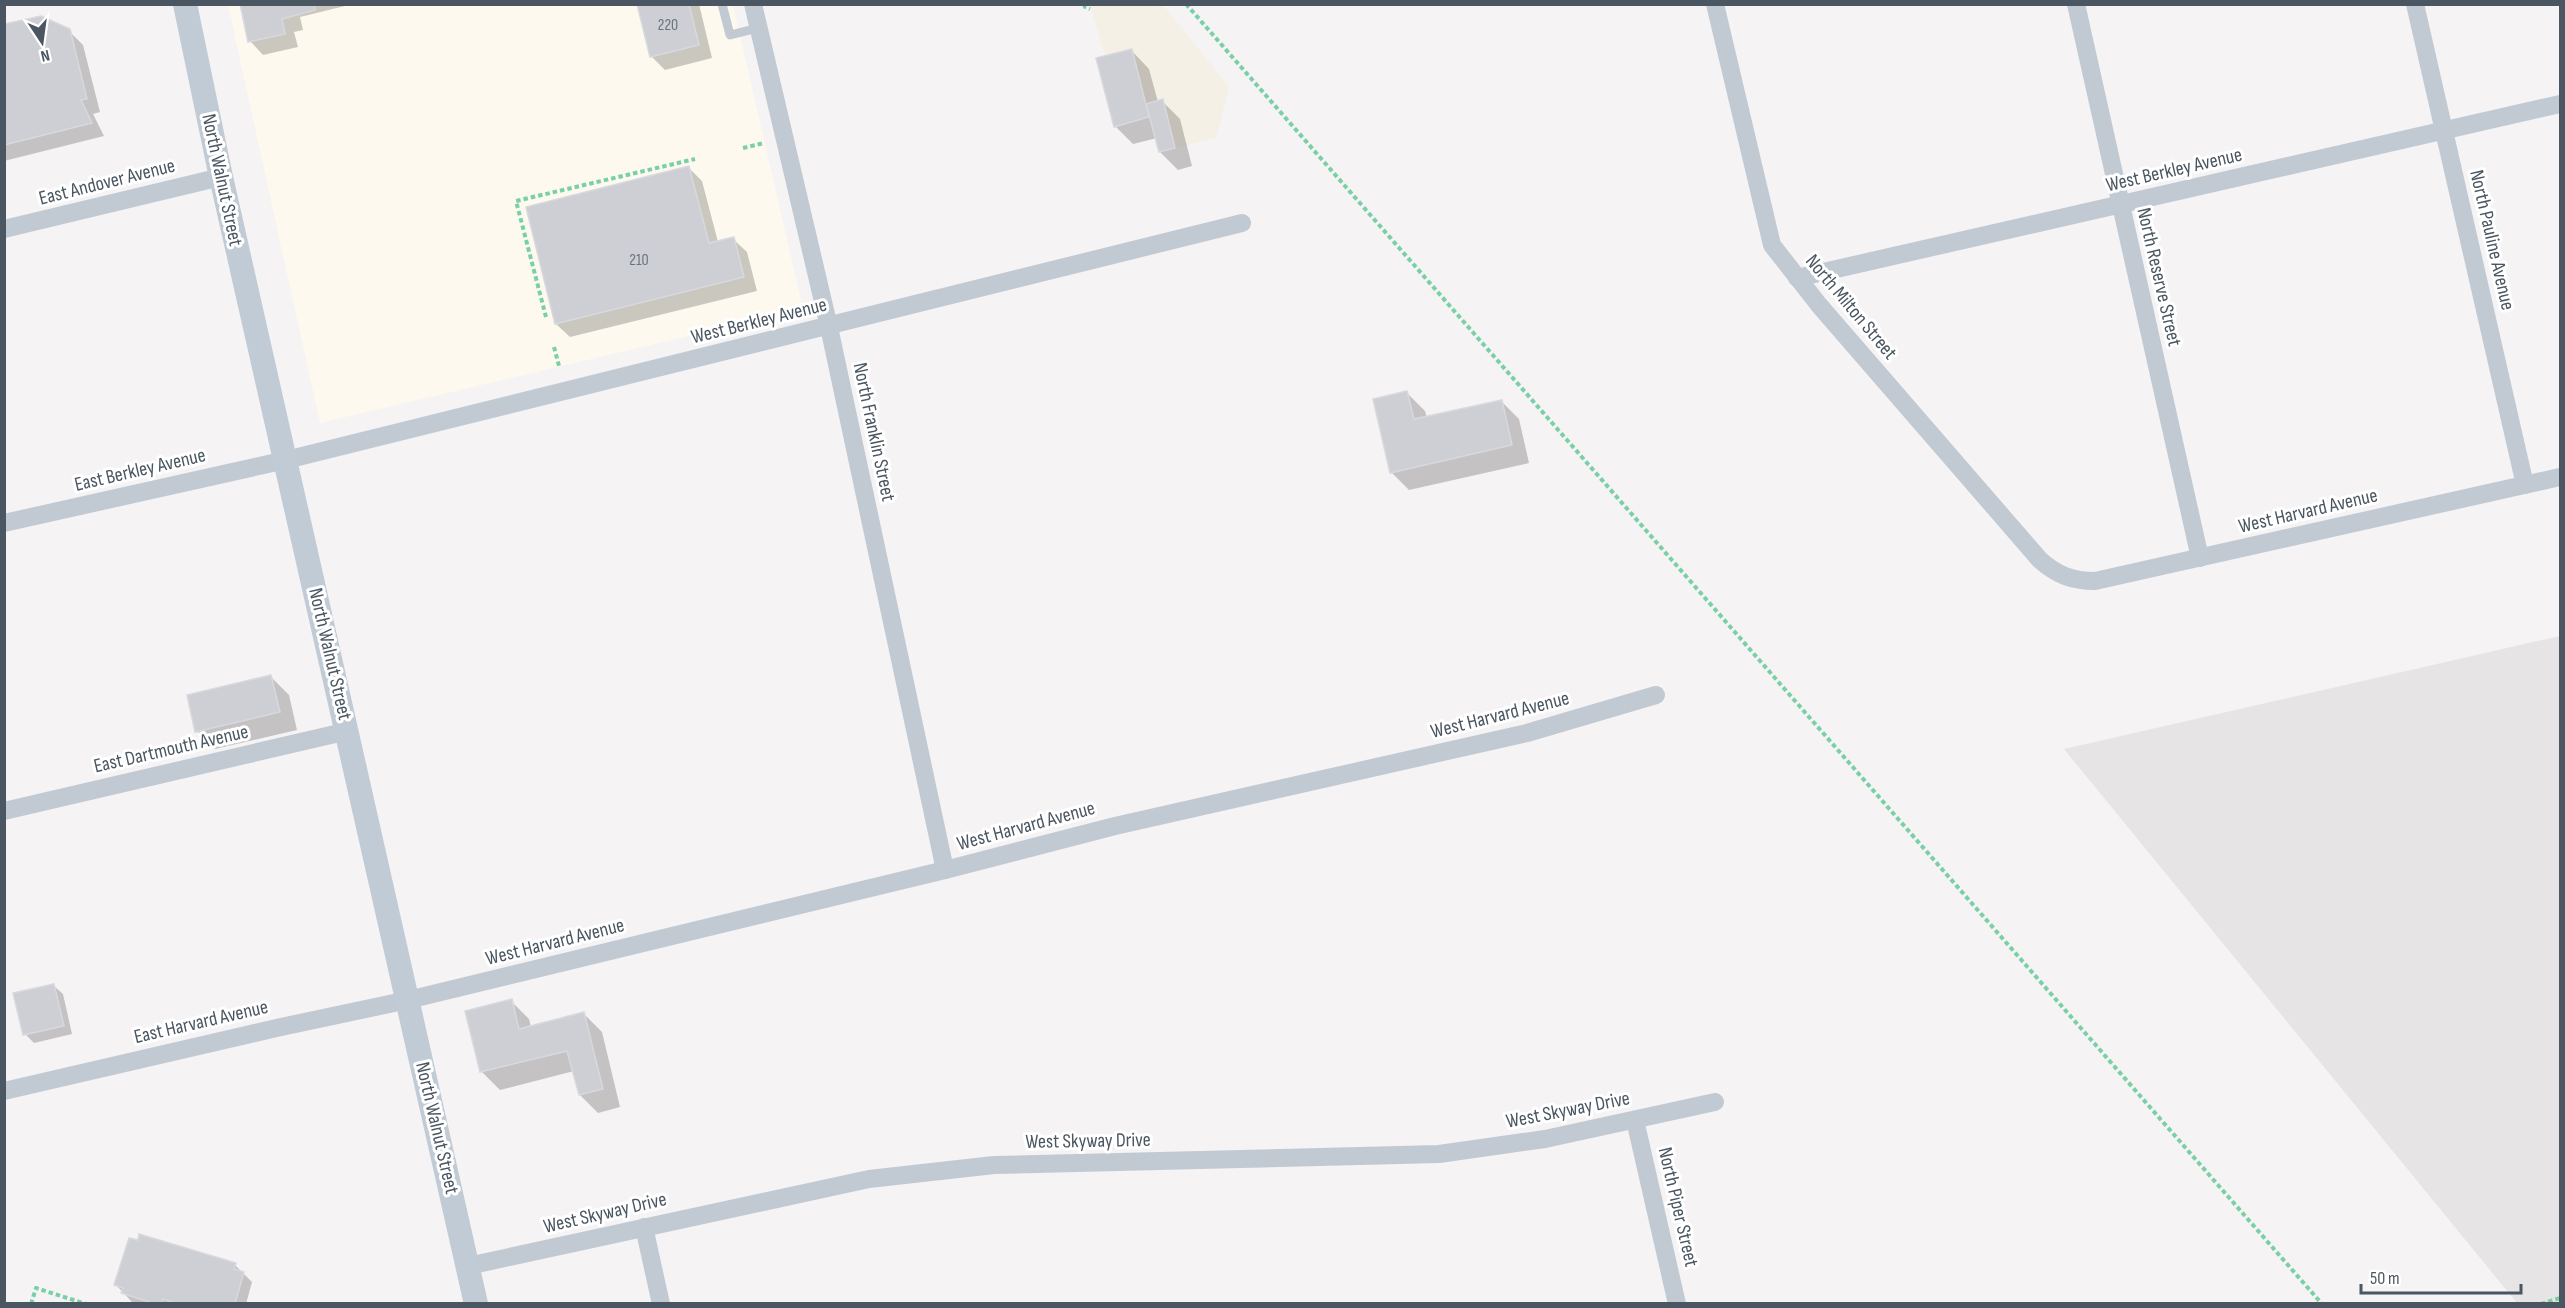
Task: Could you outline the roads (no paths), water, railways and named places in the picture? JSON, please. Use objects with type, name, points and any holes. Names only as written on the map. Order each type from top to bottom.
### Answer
[{"type":"main road","name":"North Walnut Street","points":[[185,4],[221,177],[476,1304]]},
{"type":"street","name":"North Franklin Street","points":[[753,4],[828,327],[945,870]]},
{"type":"street","name":"North Milton Street","points":[[1715,4],[1767,233],[1772,244],[1797,278],[2040,560],[2065,577]]},
{"type":"street","name":"North Reserve Street","points":[[2076,4],[2200,558]]},
{"type":"street","name":"North Pauline Avenue","points":[[2415,4],[2525,485]]},
{"type":"street","name":"West Berkley Avenue","points":[[1797,278],[2560,104]]},
{"type":"street","name":"East Andover Avenue","points":[[4,230],[221,177]]},
{"type":"street","name":"West Berkley Avenue","points":[[286,460],[1242,223]]},
{"type":"street","name":"East Berkley Avenue","points":[[4,523],[286,460]]},
{"type":"street","name":"West Harvard Avenue","points":[[2065,577],[2079,581],[2095,580],[2560,477]]},
{"type":"street","name":"West Harvard Avenue","points":[[408,1000],[945,870],[1115,826],[1527,733],[1656,695]]},
{"type":"street","name":"East Dartmouth Avenue","points":[[4,811],[348,731]]},
{"type":"street","name":"East Harvard Avenue","points":[[4,1091],[408,1000]]},
{"type":"street","name":"West Skyway Drive","points":[[468,1266],[837,1185],[994,1165],[1439,1154],[1545,1139],[1715,1102]]},
{"type":"street","name":"North Piper Street","points":[[1635,1120],[1677,1304]]},
{"type":"street","points":[[644,1227],[662,1304]]},
{"type":"lane","points":[[722,4],[730,35],[758,28]]}]
